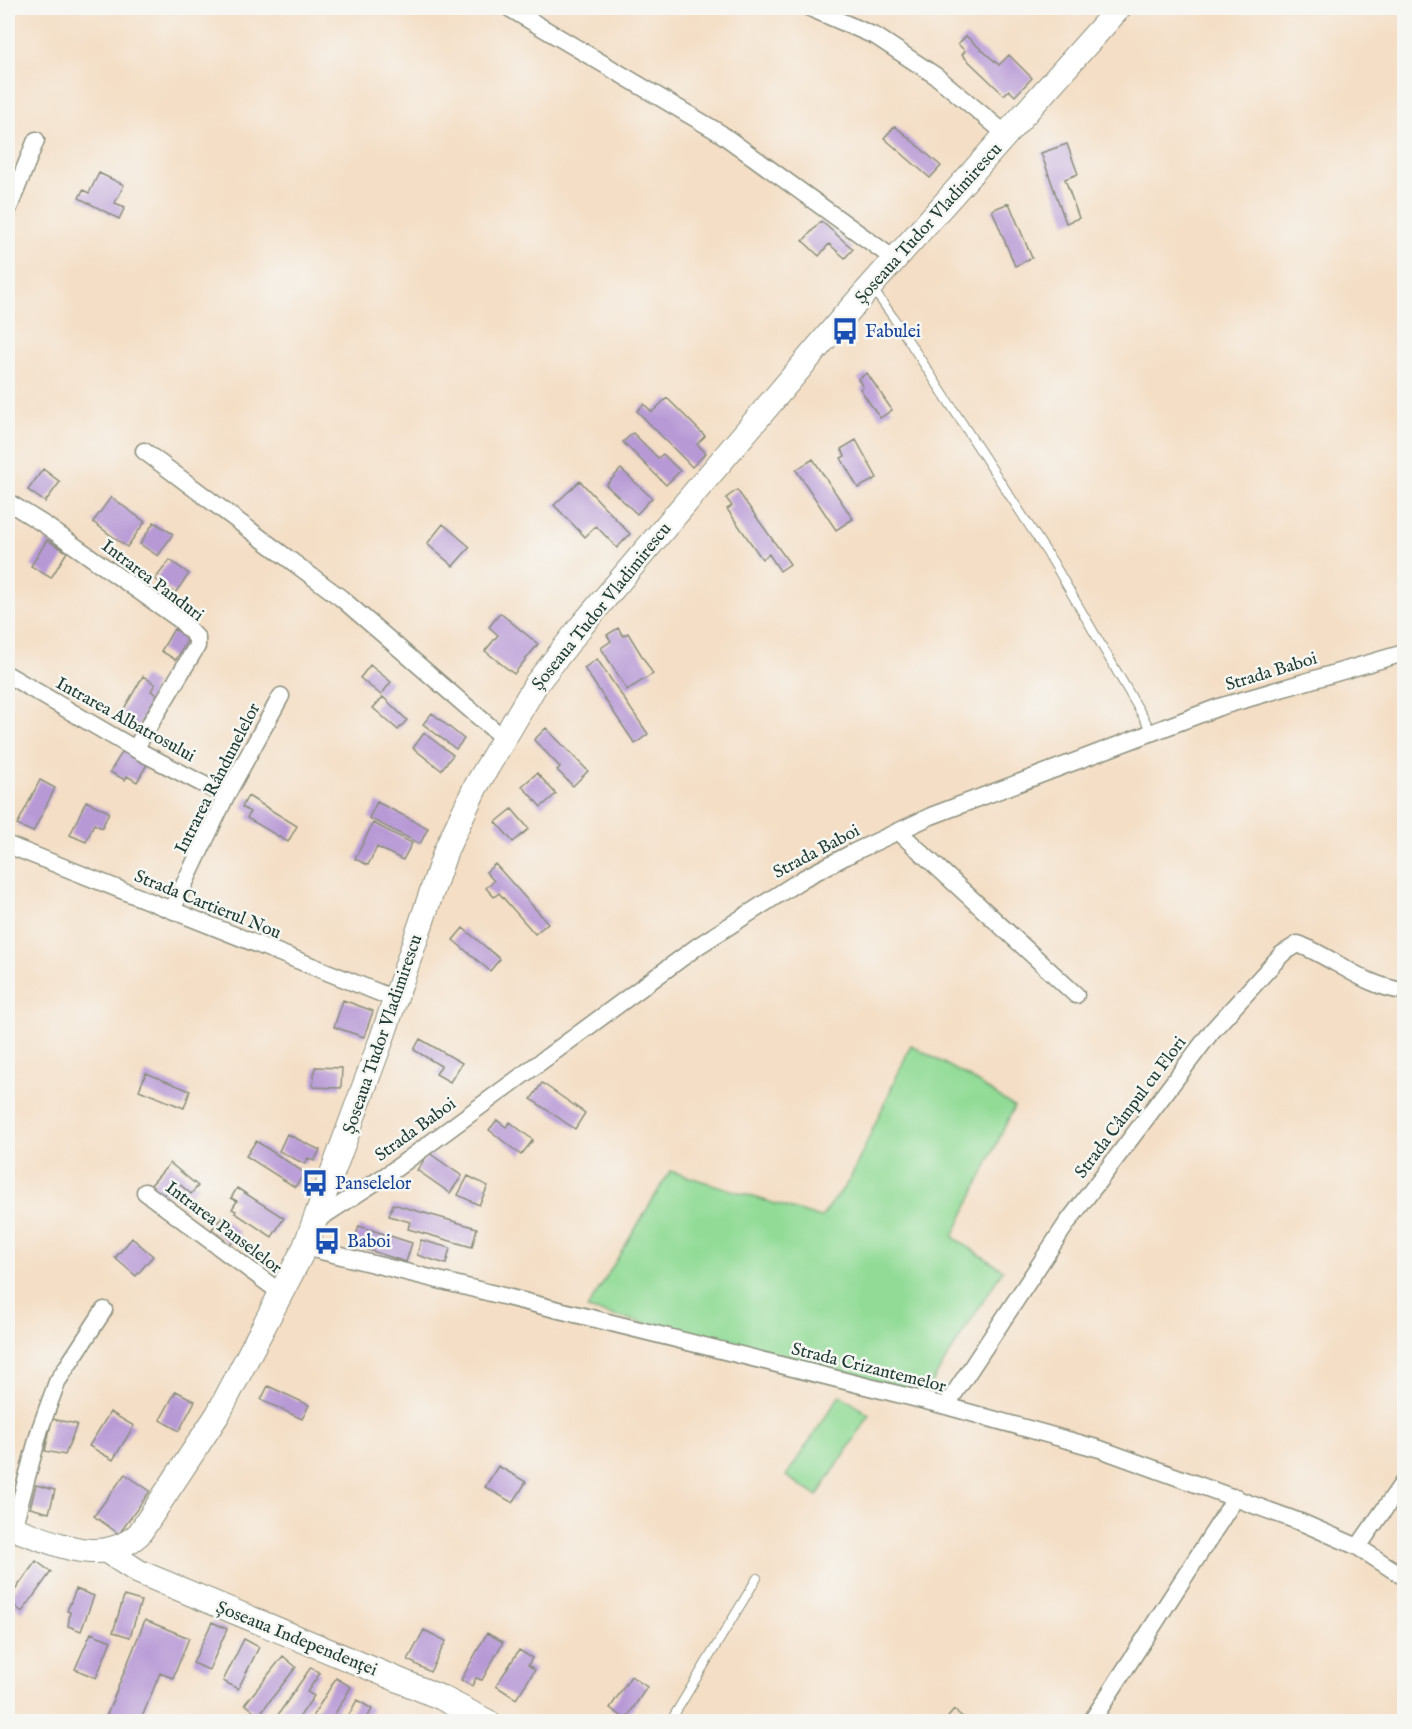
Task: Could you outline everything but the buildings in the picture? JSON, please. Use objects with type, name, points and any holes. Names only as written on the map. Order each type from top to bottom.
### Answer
[{"type":"main road","name":"Șoseaua Tudor Vladimirescu","points":[[108,1552],[130,1542],[139,1534],[175,1482],[218,1414],[305,1247],[317,1220],[446,850],[475,788],[536,684],[583,624],[894,259],[1119,8]]},
{"type":"main road","points":[[10,1528],[80,1550],[108,1552]]},
{"type":"main road","name":"Șoseaua Independenței","points":[[108,1552],[148,1576],[442,1698],[488,1722]]},
{"type":"street","points":[[509,8],[720,133],[894,259]]},
{"type":"street","points":[[810,8],[877,37],[936,76],[1007,135]]},
{"type":"street","points":[[8,210],[36,140]]},
{"type":"street","points":[[144,451],[341,598],[504,738]]},
{"type":"street","name":"Intrarea Panduri","points":[[8,502],[45,525],[180,620],[197,638],[197,646],[135,749]]},
{"type":"street","name":"Strada Baboi","points":[[317,1220],[391,1172],[747,912],[804,878],[898,831],[1152,732],[1260,694],[1404,653]]},
{"type":"street","name":"Intrarea Albatrosului","points":[[8,675],[135,749],[226,796]]},
{"type":"street","name":"Intrarea Rândunelelor","points":[[172,910],[226,796],[281,696]]},
{"type":"street","points":[[898,831],[1076,995]]},
{"type":"street","name":"Strada Cartierul Nou","points":[[8,845],[395,999]]},
{"type":"street","name":"Strada Câmpul cu Flori","points":[[946,1406],[1067,1223],[1212,1031],[1282,954],[1298,944],[1314,950],[1376,986],[1404,991]]},
{"type":"street","name":"Intrarea Panselelor","points":[[145,1192],[281,1293]]},
{"type":"street","name":"Strada Crizantemelor","points":[[305,1247],[946,1406],[1101,1449],[1236,1497],[1358,1547],[1404,1577]]},
{"type":"street","points":[[10,1528],[48,1403],[57,1382],[104,1310]]},
{"type":"street","points":[[1358,1547],[1404,1481]]},
{"type":"street","points":[[1091,1722],[1236,1497]]},
{"type":"lane","points":[[870,287],[893,317],[1053,562],[1152,732]]},
{"type":"lane","points":[[670,1722],[757,1578]]},
{"type":"green space","points":[[911,1045],[972,1079],[1014,1107],[953,1237],[1003,1270],[925,1393],[587,1309],[670,1171],[821,1218],[850,1179]]},
{"type":"green space","points":[[840,1395],[870,1415],[817,1496],[786,1476]]},
{"type":"place","name":"Fabulei","points":[[845,331]]},
{"type":"place","name":"Panselelor","points":[[315,1183]]},
{"type":"place","name":"Baboi","points":[[327,1241]]}]
